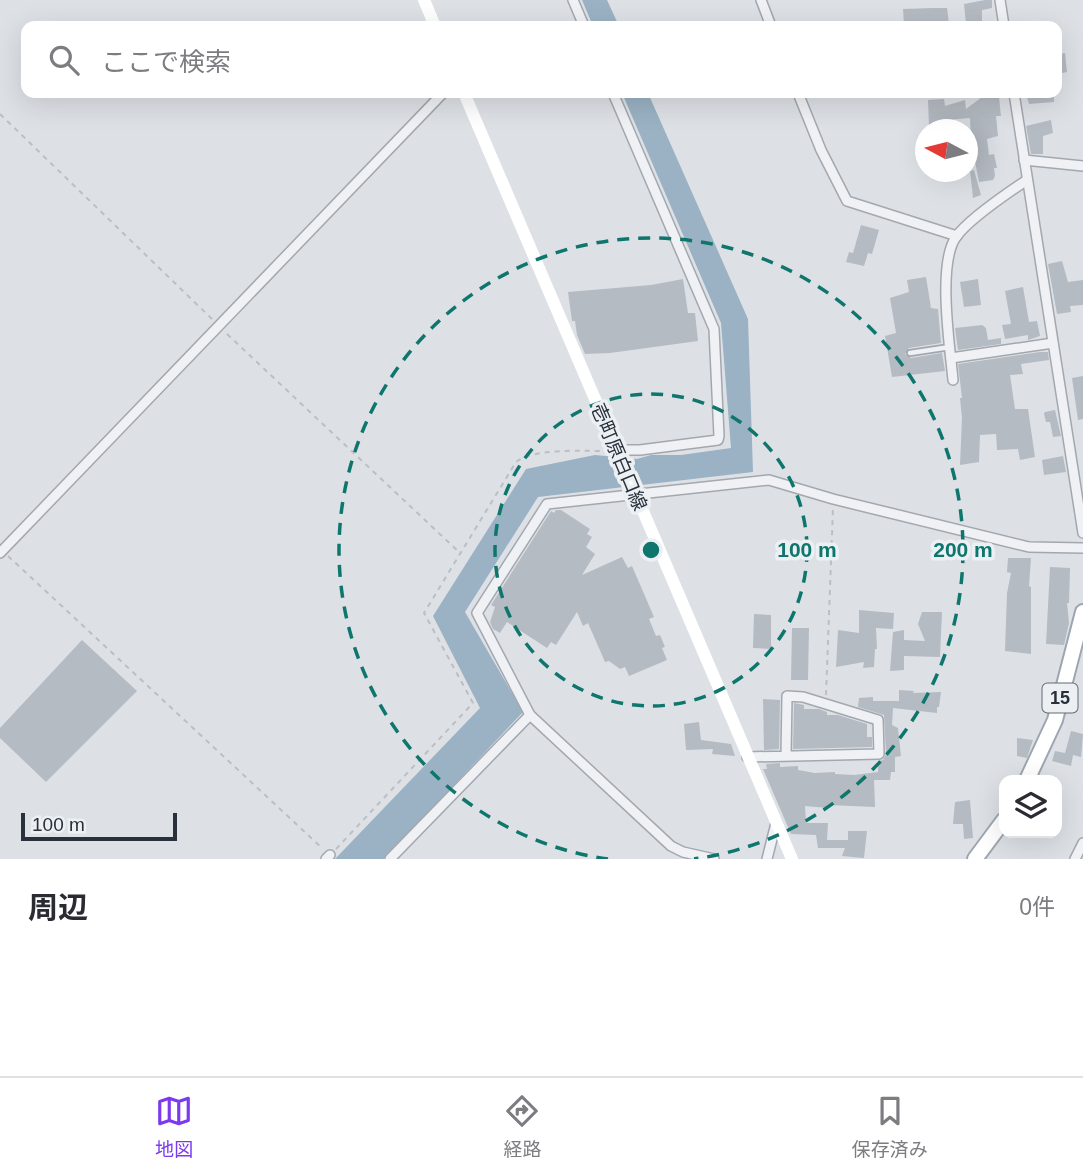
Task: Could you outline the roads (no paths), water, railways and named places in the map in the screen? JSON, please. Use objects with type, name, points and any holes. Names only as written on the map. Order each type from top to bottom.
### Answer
[{"type":"main road","points":[[424,0],[433,21]]},
{"type":"main road","name":"壱町原白口線","points":[[466,98],[792,859]]},
{"type":"main road","name":"15","points":[[1029,775],[1055,720],[1083,612]]},
{"type":"main road","points":[[975,859],[999,827]]},
{"type":"street","points":[[573,0],[582,21]]},
{"type":"street","points":[[761,0],[769,21]]},
{"type":"street","points":[[1000,0],[1003,21]]},
{"type":"street","points":[[1,552],[438,98]]},
{"type":"street","points":[[615,98],[714,329],[719,436],[718,440],[618,454]]},
{"type":"street","points":[[800,98],[821,150],[847,201],[957,236]]},
{"type":"street","points":[[1015,98],[1083,533]]},
{"type":"street","points":[[1024,160],[1083,166]]},
{"type":"street","points":[[953,380],[946,283],[951,248],[957,236],[1002,196],[1027,180]]},
{"type":"street","points":[[951,352],[1053,344]]},
{"type":"street","points":[[714,859],[683,852],[671,846],[530,715],[477,613],[547,504],[634,492],[769,480],[833,499],[1029,547],[1083,548]]},
{"type":"street","points":[[747,757],[879,754],[878,720],[826,703],[787,696],[786,756]]},
{"type":"street","points":[[390,859],[530,715]]},
{"type":"street","points":[[767,859],[776,822]]},
{"type":"street","points":[[1075,859],[1083,843]]},
{"type":"lane","points":[[910,353],[951,352]]},
{"type":"water","points":[[582,0],[607,0],[617,21],[591,21]]},
{"type":"water","points":[[624,98],[650,98],[748,319],[753,472],[538,497],[465,612],[523,712],[384,859],[335,859],[480,708],[433,616],[526,469],[595,455],[637,459],[651,455],[681,455],[731,448],[721,323]]}]
